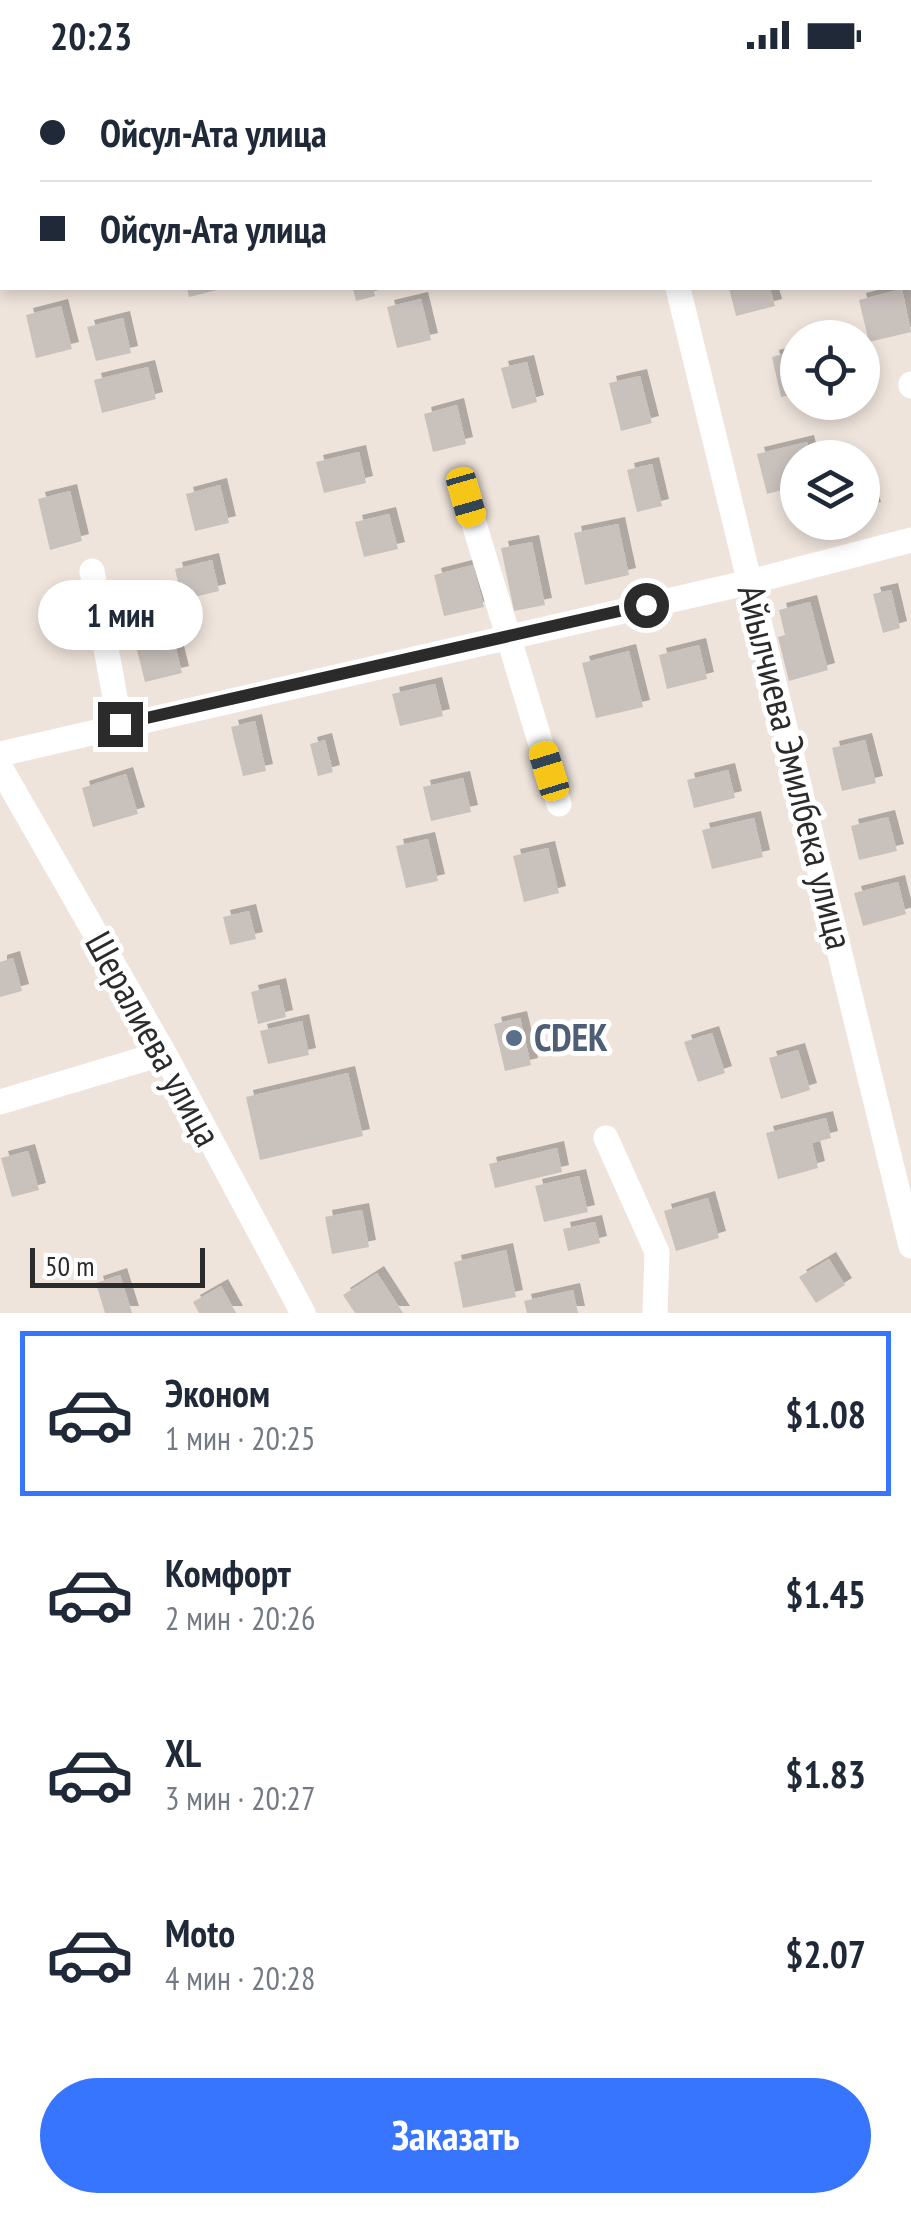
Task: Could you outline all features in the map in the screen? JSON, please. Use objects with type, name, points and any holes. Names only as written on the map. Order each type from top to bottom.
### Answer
[{"type":"street","name":"Айылчиева Эмилбека улица","points":[[678,290],[911,1246]]},
{"type":"street","points":[[466,497],[559,804]]},
{"type":"street","points":[[0,754],[750,582],[911,540]]},
{"type":"street","points":[[92,571],[120,724]]},
{"type":"street","name":"Шералиева улица","points":[[0,767],[164,1054],[302,1313]]},
{"type":"street","points":[[0,1102],[164,1054]]},
{"type":"street","points":[[606,1138],[657,1252],[655,1313]]},
{"type":"building","points":[[187,290],[217,290],[189,297]]},
{"type":"building","points":[[353,290],[374,290],[375,296],[356,301]]},
{"type":"building","points":[[730,290],[771,290],[775,306],[736,316]]},
{"type":"building","points":[[902,290],[911,332],[880,339],[880,320],[864,320],[859,300]]},
{"type":"building","points":[[421,299],[431,340],[397,348],[387,307]]},
{"type":"building","points":[[61,306],[72,349],[36,358],[26,315]]},
{"type":"building","points":[[123,318],[131,353],[96,361],[87,327]]},
{"type":"building","points":[[780,355],[780,393],[772,357]]},
{"type":"building","points":[[527,362],[537,402],[512,409],[501,368]]},
{"type":"building","points":[[148,367],[156,399],[102,413],[94,380]]},
{"type":"building","points":[[640,376],[652,423],[621,431],[609,383]]},
{"type":"building","points":[[457,405],[466,444],[433,452],[424,414]]},
{"type":"building","points":[[780,448],[780,491],[767,494],[757,454]]},
{"type":"building","points":[[359,452],[366,483],[324,493],[316,462]]},
{"type":"building","points":[[652,464],[662,506],[637,512],[627,470]]},
{"type":"building","points":[[220,485],[229,523],[195,531],[186,494]]},
{"type":"building","points":[[70,491],[82,541],[50,550],[38,499]]},
{"type":"building","points":[[389,514],[398,549],[364,557],[355,522]]},
{"type":"building","points":[[618,524],[629,575],[585,585],[574,533]]},
{"type":"building","points":[[532,542],[545,605],[514,611],[501,548]]},
{"type":"building","points":[[212,560],[219,591],[182,600],[175,569]]},
{"type":"building","points":[[473,565],[484,607],[444,616],[434,575]]},
{"type":"building","points":[[891,590],[900,628],[883,633],[873,594]]},
{"type":"building","points":[[810,602],[828,670],[789,681],[778,637],[785,635],[779,610]]},
{"type":"building","points":[[174,641],[182,673],[145,682],[137,650]]},
{"type":"building","points":[[699,645],[707,679],[667,689],[659,655]]},
{"type":"building","points":[[629,651],[643,707],[596,718],[582,663]]},
{"type":"building","points":[[435,684],[443,716],[400,726],[392,694]]},
{"type":"building","points":[[255,721],[266,771],[243,776],[231,727]]},
{"type":"building","points":[[325,740],[333,772],[318,776],[310,744]]},
{"type":"building","points":[[865,740],[876,783],[842,791],[832,748]]},
{"type":"building","points":[[728,770],[735,798],[694,808],[687,780]]},
{"type":"building","points":[[126,774],[138,814],[93,827],[82,788]]},
{"type":"building","points":[[463,778],[471,812],[431,821],[423,787]]},
{"type":"building","points":[[888,817],[897,851],[859,860],[851,826]]},
{"type":"building","points":[[754,818],[763,857],[712,869],[702,830]]},
{"type":"building","points":[[428,839],[438,881],[406,888],[396,846]]},
{"type":"building","points":[[548,848],[559,893],[524,902],[513,856]]},
{"type":"building","points":[[898,882],[906,914],[863,926],[854,893]]},
{"type":"building","points":[[249,911],[256,939],[230,945],[223,917]]},
{"type":"building","points":[[13,958],[22,991],[0,997],[0,962]]},
{"type":"building","points":[[279,985],[286,1017],[258,1024],[251,992]]},
{"type":"building","points":[[520,1018],[531,1065],[505,1071],[494,1024]]},
{"type":"building","points":[[302,1021],[309,1055],[268,1064],[260,1031]]},
{"type":"building","points":[[712,1033],[725,1073],[698,1082],[684,1042]]},
{"type":"building","points":[[798,1050],[810,1090],[781,1099],[769,1058]]},
{"type":"building","points":[[348,1073],[363,1136],[260,1160],[246,1097]]},
{"type":"building","points":[[826,1118],[831,1138],[812,1143],[818,1168],[778,1179],[766,1133]]},
{"type":"building","points":[[557,1148],[562,1172],[495,1188],[489,1164]]},
{"type":"building","points":[[28,1151],[39,1190],[12,1197],[1,1158]]},
{"type":"building","points":[[579,1176],[588,1212],[544,1222],[535,1186]]},
{"type":"building","points":[[708,1198],[719,1238],[676,1251],[664,1211]]},
{"type":"building","points":[[362,1210],[369,1247],[332,1254],[325,1217]]},
{"type":"building","points":[[595,1222],[600,1243],[568,1251],[563,1229]]},
{"type":"building","points":[[506,1250],[516,1297],[463,1308],[454,1262]]},
{"type":"building","points":[[829,1259],[845,1285],[816,1303],[799,1277]]},
{"type":"building","points":[[377,1273],[403,1313],[355,1313],[343,1295]]},
{"type":"building","points":[[120,1275],[132,1313],[105,1313],[96,1283]]},
{"type":"building","points":[[221,1286],[236,1313],[199,1313],[193,1302]]},
{"type":"building","points":[[573,1290],[578,1313],[527,1313],[524,1301]]},
{"type":"place","name":"CDEK","points":[[514,1038]]},
{"type":"route","points":[[120,724],[646,605]]}]
